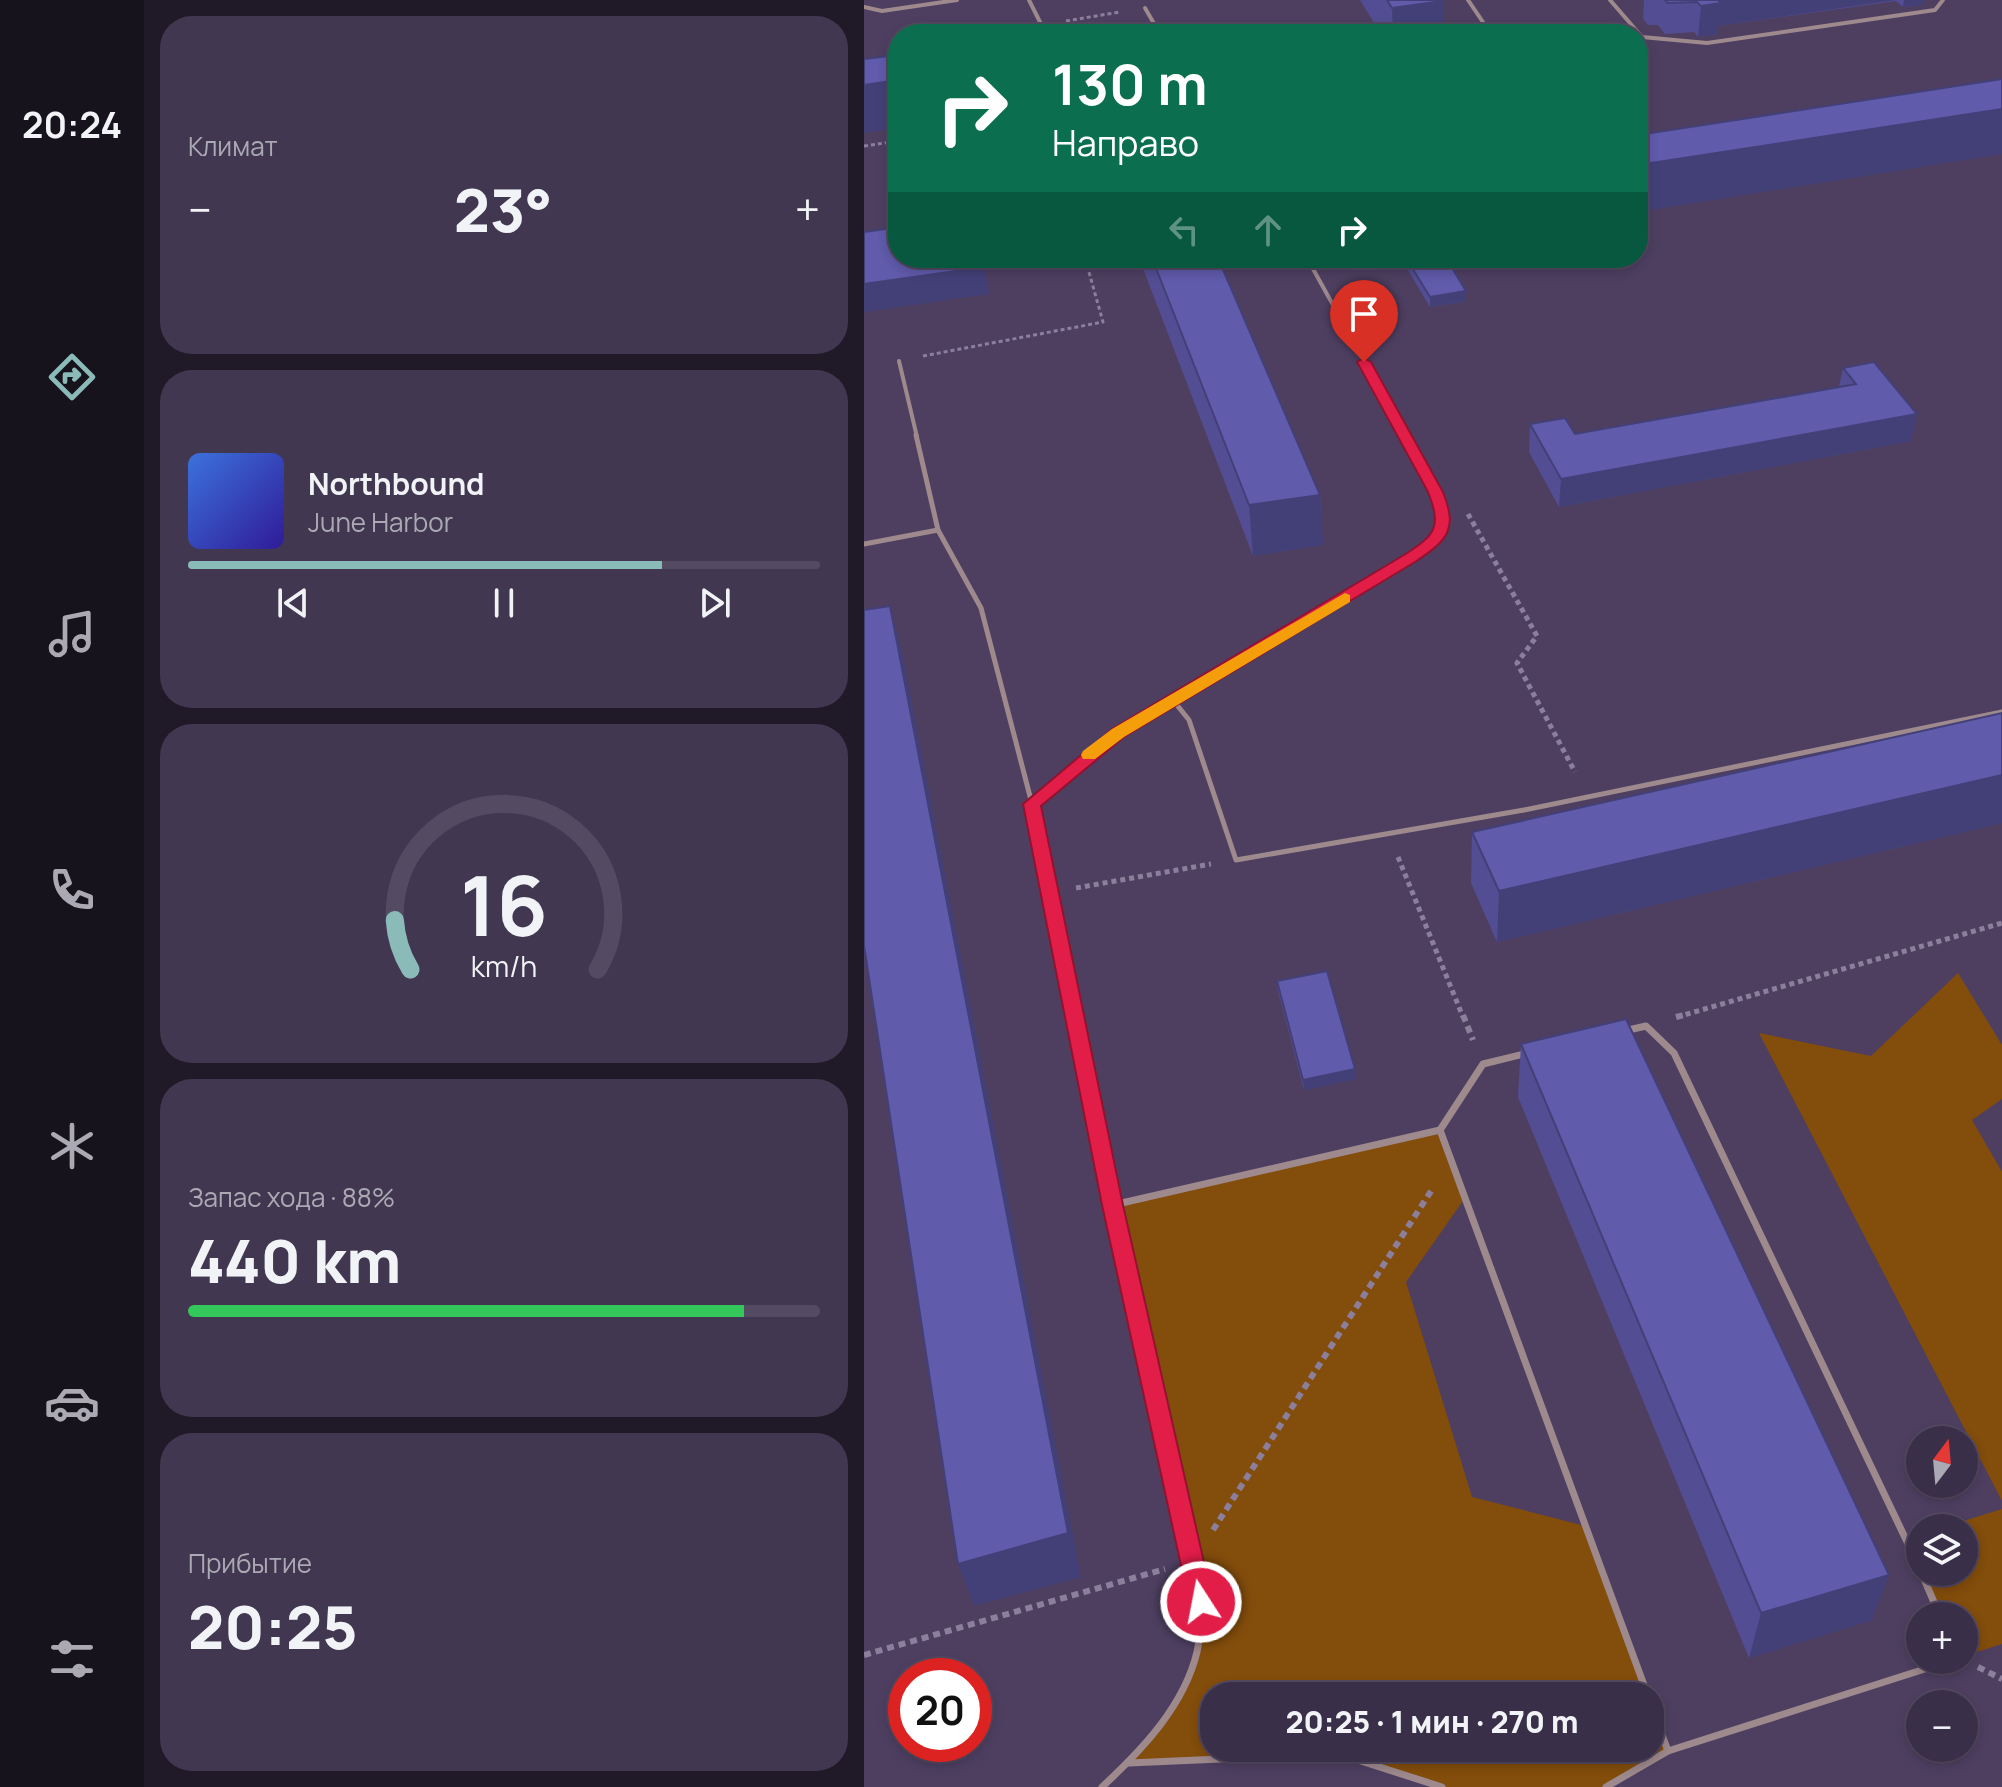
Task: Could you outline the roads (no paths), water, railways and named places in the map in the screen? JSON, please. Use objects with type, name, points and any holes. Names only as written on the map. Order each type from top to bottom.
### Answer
[{"type":"lane","points":[[864,7],[882,11],[957,0]]},
{"type":"lane","points":[[1029,0],[1041,24]]},
{"type":"lane","points":[[1468,0],[1484,24]]},
{"type":"lane","points":[[1610,0],[1631,24]]},
{"type":"lane","points":[[1648,38],[1707,43],[1935,10],[1943,0]]},
{"type":"lane","points":[[1145,8],[1154,24]]},
{"type":"lane","points":[[1032,804],[1118,733],[1409,559],[1430,545],[1443,529],[1444,513],[1436,492],[1313,268]]},
{"type":"lane","points":[[899,361],[938,530],[981,608],[1032,804],[1113,1205],[1201,1602],[1197,1652],[1174,1706],[1129,1763],[1102,1787]]},
{"type":"lane","points":[[864,544],[938,530]]},
{"type":"lane","points":[[1173,700],[1189,720],[1236,860],[1390,836],[2002,712]]},
{"type":"lane","points":[[1616,1033],[1646,1026],[1674,1053],[1906,1540]]},
{"type":"lane","points":[[1113,1205],[1440,1130],[1483,1064],[1542,1050]]},
{"type":"lane","points":[[1440,1130],[1643,1682]]},
{"type":"lane","points":[[1606,1787],[1668,1751],[1909,1674]]},
{"type":"lane","points":[[1664,1740],[1668,1751]]},
{"type":"lane","points":[[1129,1763],[1339,1754],[1442,1787]]}]
